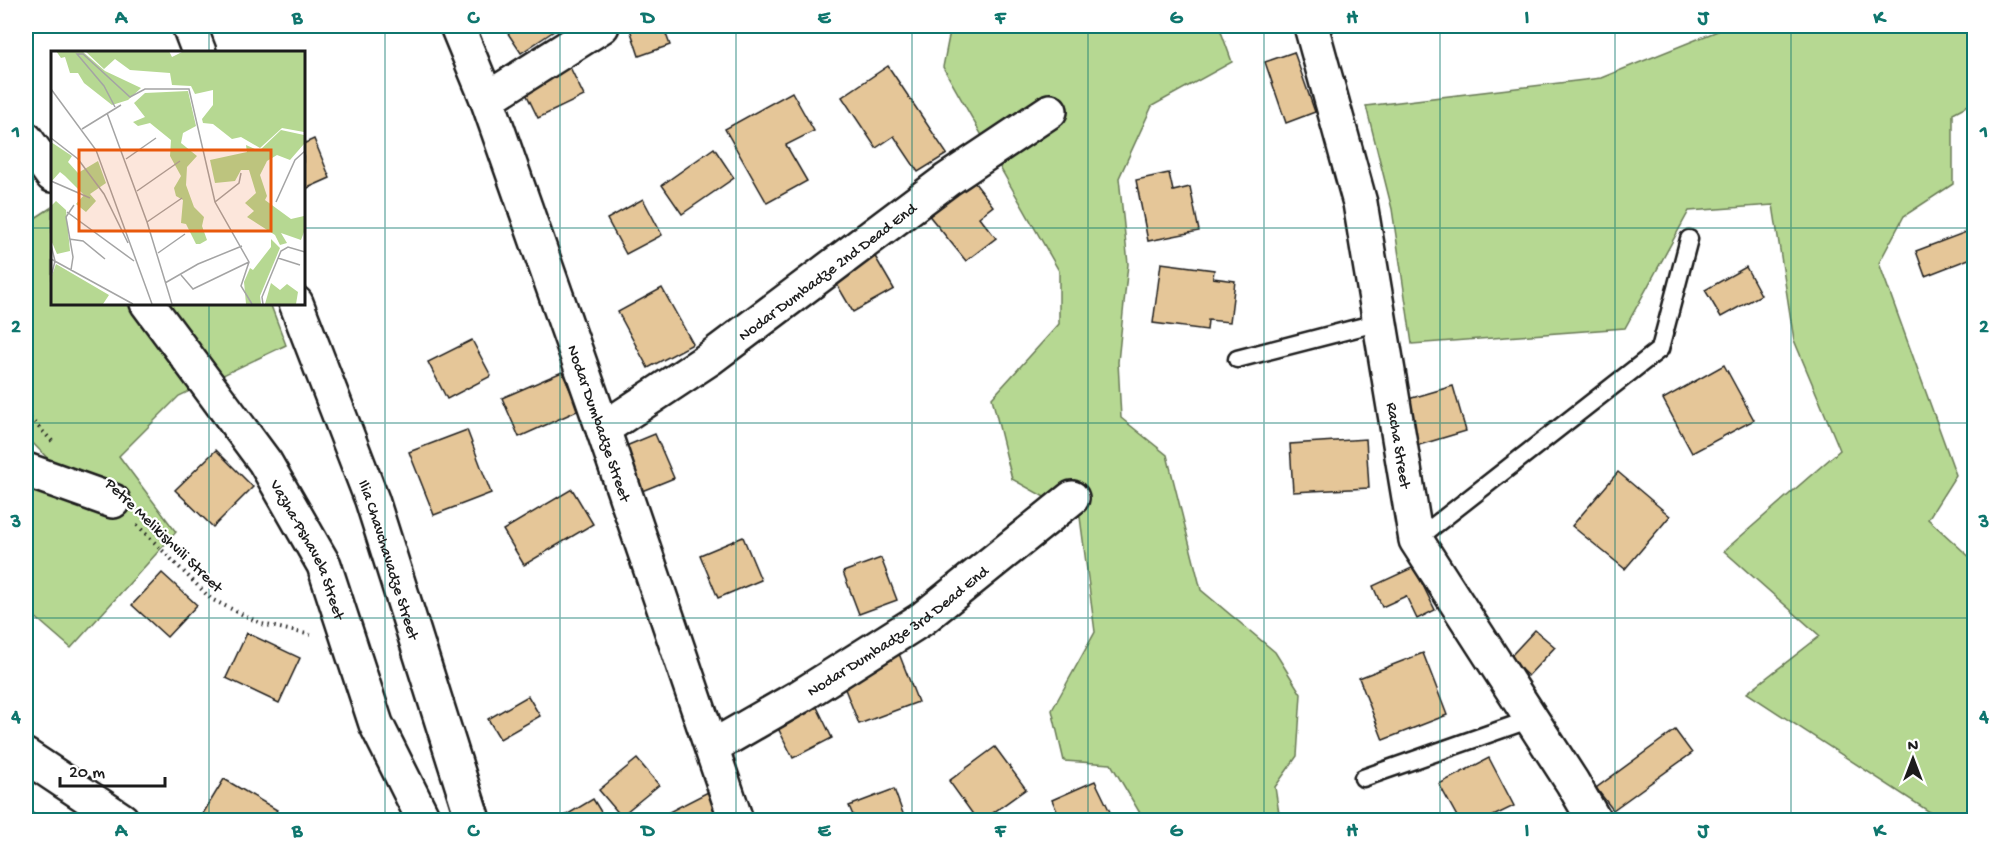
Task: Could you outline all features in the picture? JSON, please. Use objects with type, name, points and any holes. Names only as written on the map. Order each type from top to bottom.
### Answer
[{"type":"street","points":[[189,26],[199,51]]},
{"type":"street","name":"Nodar Dumbadze Street","points":[[457,26],[487,99],[603,429],[736,820]]},
{"type":"street","points":[[487,99],[602,26]]},
{"type":"street","name":"Racha Street","points":[[1311,26],[1360,203],[1416,540],[1572,782],[1594,820]]},
{"type":"street","name":"Nodar Dumbadze 2nd Dead End","points":[[603,429],[710,359],[946,180],[1050,111]]},
{"type":"street","points":[[26,139],[51,174]]},
{"type":"street","name":"Vazha-Pshavela Street","points":[[148,304],[265,462],[324,565],[376,724],[424,820]]},
{"type":"street","name":"Ilia Chavchavadze Street","points":[[296,304],[372,500],[473,820]]},
{"type":"street","points":[[26,470],[113,501]]},
{"type":"street","name":"Nodar Dumbadze 3rd Dead End","points":[[712,747],[799,697],[922,619],[1072,498]]},
{"type":"street","points":[[26,756],[122,820]]},
{"type":"lane","points":[[1416,540],[1659,349],[1689,239]]},
{"type":"lane","points":[[1237,359],[1380,321]]},
{"type":"lane","points":[[1363,778],[1531,719]]},
{"type":"path","points":[[26,414],[57,446]]},
{"type":"path","name":"Petre Melikishvili Street","points":[[113,501],[211,599],[262,624],[315,636],[343,626]]},
{"type":"green space","points":[[951,26],[1151,26],[1155,30],[1187,26],[1219,26],[1232,62],[1152,106],[1119,178],[1128,264],[1118,362],[1121,418],[1167,455],[1201,590],[1275,652],[1301,694],[1297,756],[1275,787],[1280,820],[1144,820],[1111,764],[1064,761],[1052,710],[1095,632],[1080,517],[1012,479],[992,398],[1059,324],[1059,271],[943,67]]},
{"type":"green space","points":[[1730,26],[1974,26],[1974,102],[1953,113],[1953,184],[1904,216],[1879,263],[1956,475],[1928,519],[1974,561],[1974,820],[1942,820],[1747,693],[1820,636],[1724,551],[1840,450],[1794,340],[1773,205],[1689,211],[1625,328],[1412,344],[1392,209],[1366,106],[1601,78]]},
{"type":"green space","points":[[51,208],[51,304],[270,304],[286,345],[179,396],[119,456],[176,532],[71,648],[26,609],[26,501],[56,467],[26,436],[26,224]]},
{"type":"building","points":[[503,26],[559,26],[560,27],[521,53]]},
{"type":"building","points":[[629,26],[663,26],[670,45],[639,56]]},
{"type":"building","points":[[1294,52],[1315,112],[1286,123],[1265,62]]},
{"type":"building","points":[[567,61],[584,96],[538,118],[521,83]]},
{"type":"building","points":[[888,66],[947,154],[918,172],[894,136],[876,148],[842,97]]},
{"type":"building","points":[[792,92],[814,131],[786,145],[807,181],[767,203],[725,129]]},
{"type":"building","points":[[314,139],[330,178],[304,190],[304,144]]},
{"type":"building","points":[[714,148],[734,178],[682,214],[662,185]]},
{"type":"building","points":[[1169,173],[1173,191],[1190,187],[1199,231],[1148,241],[1136,180]]},
{"type":"building","points":[[971,178],[993,206],[979,217],[996,238],[966,261],[927,213]]},
{"type":"building","points":[[643,199],[662,235],[626,254],[607,219]]},
{"type":"building","points":[[1974,229],[1974,257],[1925,276],[1916,251]]},
{"type":"building","points":[[873,253],[894,289],[853,312],[832,276]]},
{"type":"building","points":[[1161,263],[1214,270],[1213,278],[1235,281],[1230,322],[1208,320],[1207,330],[1153,323]]},
{"type":"building","points":[[1746,267],[1761,295],[1721,317],[1705,290]]},
{"type":"building","points":[[662,288],[693,344],[648,368],[618,312]]},
{"type":"building","points":[[472,340],[491,376],[447,399],[428,362]]},
{"type":"building","points":[[1724,365],[1754,420],[1692,453],[1663,399]]},
{"type":"building","points":[[562,372],[579,410],[519,437],[502,398]]},
{"type":"building","points":[[1453,386],[1466,431],[1419,445],[1405,400]]},
{"type":"building","points":[[467,430],[491,493],[434,515],[409,452]]},
{"type":"building","points":[[655,434],[674,478],[632,495],[614,451]]},
{"type":"building","points":[[1366,439],[1369,488],[1293,492],[1290,444]]},
{"type":"building","points":[[216,450],[253,487],[213,527],[175,490]]},
{"type":"building","points":[[1618,472],[1670,516],[1625,569],[1572,526]]},
{"type":"building","points":[[572,489],[593,524],[524,565],[503,530]]},
{"type":"building","points":[[743,537],[761,580],[718,598],[700,555]]},
{"type":"building","points":[[881,558],[897,600],[859,614],[843,572]]},
{"type":"building","points":[[1414,567],[1435,610],[1417,619],[1406,596],[1382,607],[1373,586]]},
{"type":"building","points":[[162,573],[197,605],[167,637],[132,605]]},
{"type":"building","points":[[1535,630],[1555,647],[1528,676],[1509,658]]},
{"type":"building","points":[[247,633],[300,658],[279,703],[226,678]]},
{"type":"building","points":[[898,651],[918,702],[859,724],[839,674]]},
{"type":"building","points":[[1423,653],[1447,715],[1383,740],[1359,678]]},
{"type":"building","points":[[528,696],[540,716],[500,739],[488,719]]},
{"type":"building","points":[[816,705],[832,738],[793,758],[776,724]]},
{"type":"building","points":[[1675,730],[1692,753],[1613,810],[1596,788]]},
{"type":"building","points":[[995,747],[1026,789],[983,820],[977,820],[949,781]]},
{"type":"building","points":[[1489,758],[1514,806],[1485,820],[1459,820],[1439,784]]},
{"type":"building","points":[[637,759],[659,785],[621,816],[599,790]]},
{"type":"building","points":[[224,779],[277,810],[271,820],[199,820]]},
{"type":"building","points":[[1095,781],[1114,820],[1061,820],[1052,800]]},
{"type":"building","points":[[894,789],[905,819],[855,820],[849,806]]},
{"type":"building","points":[[710,791],[724,817],[718,820],[668,820],[665,814]]},
{"type":"building","points":[[593,799],[606,820],[558,820]]},
{"type":"building","points":[[86,805],[105,820],[73,820]]},
{"type":"building","points":[[26,807],[40,820],[26,820]]}]
